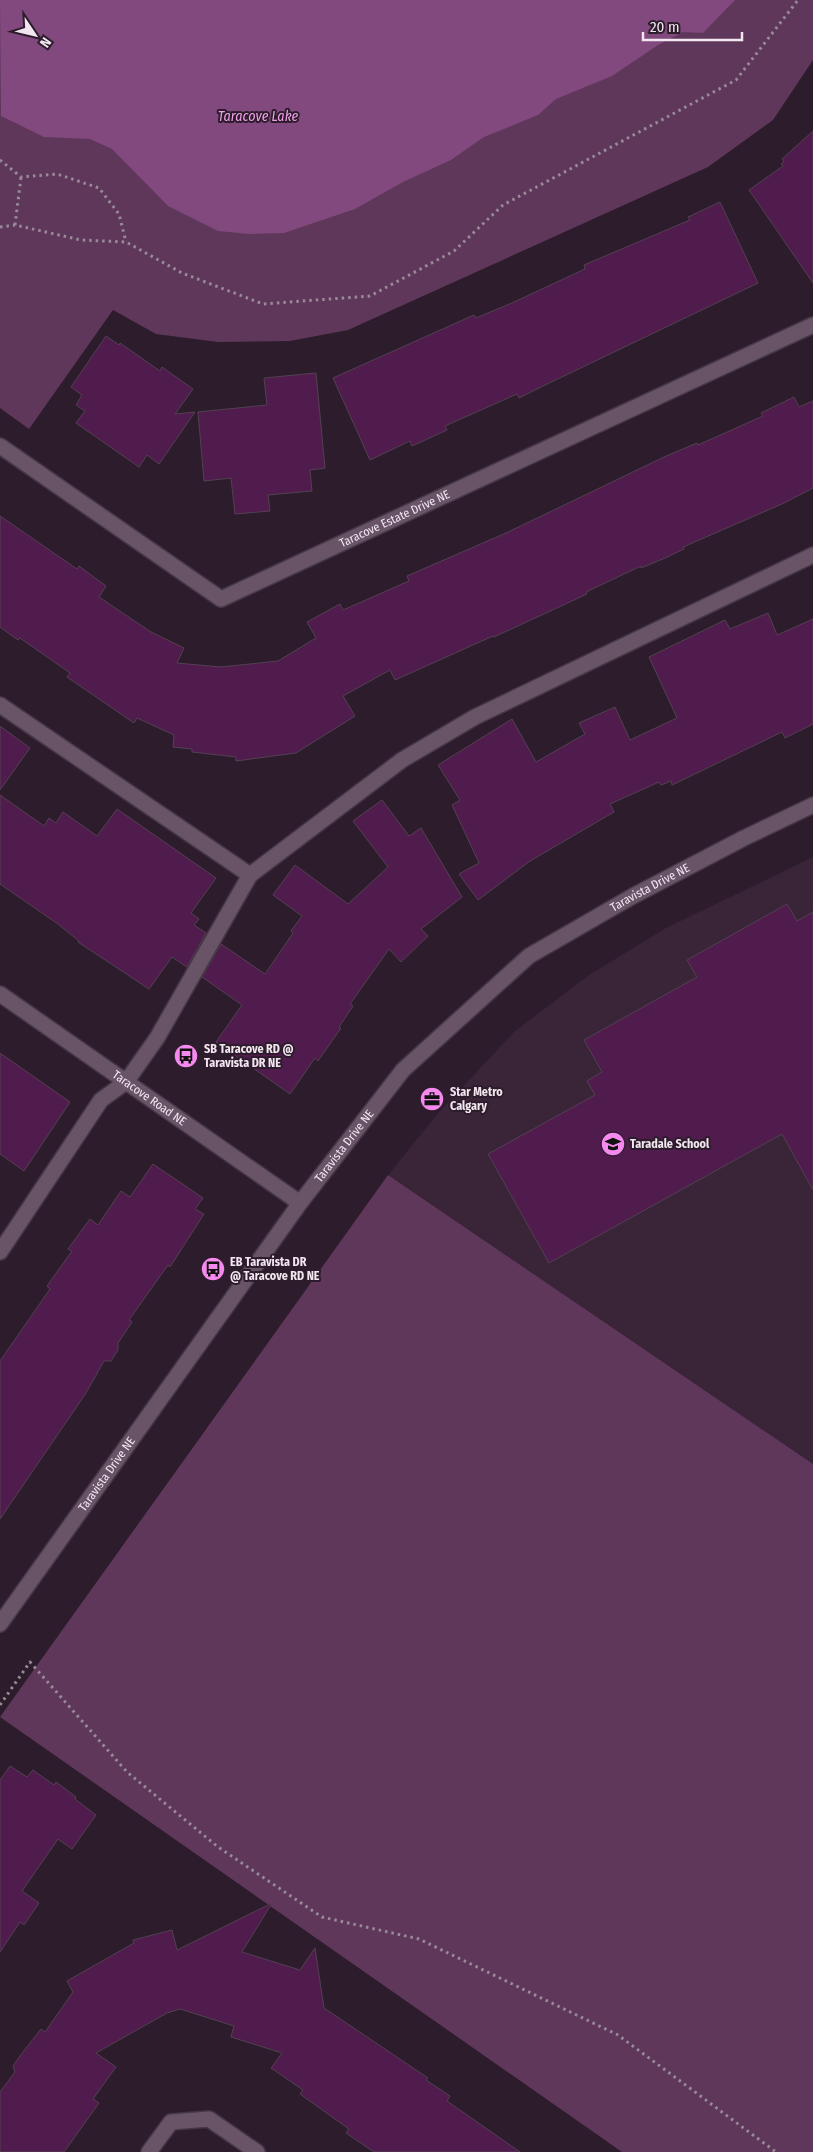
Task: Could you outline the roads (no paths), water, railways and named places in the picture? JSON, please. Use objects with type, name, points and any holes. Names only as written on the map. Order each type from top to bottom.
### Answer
[{"type":"street","name":"Taracove Estate Drive NE","points":[[0,446],[221,599],[813,325]]},
{"type":"street","points":[[0,1252],[100,1100],[126,1082],[157,1038],[250,875],[402,760],[475,717],[813,555]]},
{"type":"street","points":[[0,705],[250,875]]},
{"type":"street","name":"Taravista Drive NE","points":[[0,1624],[300,1203],[403,1070],[529,956],[633,896],[744,838],[813,805]]},
{"type":"street","name":"Taracove Road NE","points":[[0,994],[300,1203]]},
{"type":"street","points":[[149,2152],[171,2122],[209,2119],[257,2152]]},
{"type":"water","name":"Taracove Lake","points":[[0,0],[735,0],[703,33],[683,32],[658,45],[612,76],[556,99],[538,115],[484,137],[451,160],[403,182],[355,209],[284,233],[249,234],[218,231],[168,206],[112,149],[90,139],[44,137],[1,116]]},
{"type":"place","name":"SB Taracove RD @ Taravista DR NE","points":[[186,1056]]},
{"type":"place","name":"Star Metro Calgary","points":[[432,1099]]},
{"type":"place","name":"Taradale School","points":[[613,1144]]},
{"type":"place","name":"EB Taravista DR @ Taracove RD NE","points":[[213,1269]]}]
